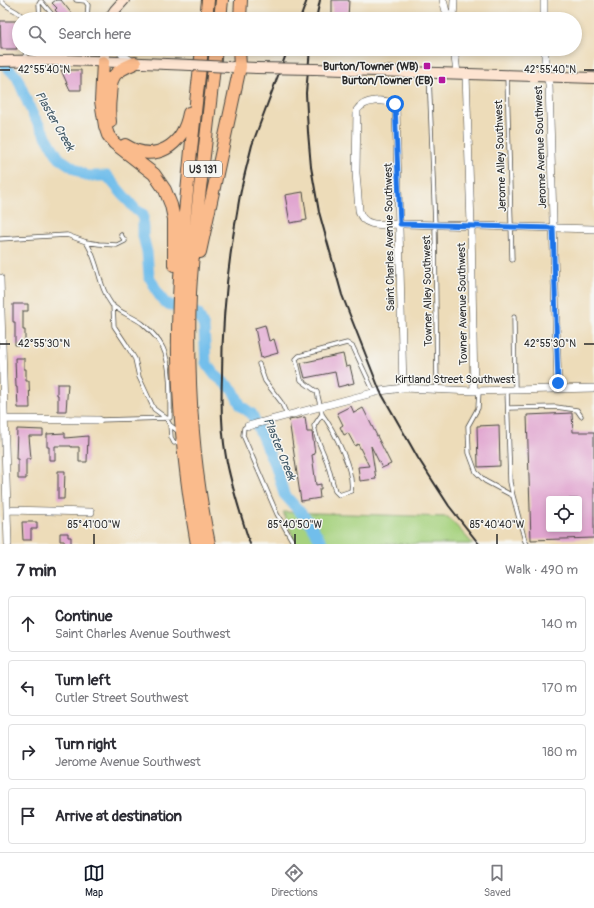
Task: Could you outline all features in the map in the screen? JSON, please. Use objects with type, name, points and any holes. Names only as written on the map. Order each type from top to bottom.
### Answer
[{"type":"highway","points":[[207,12],[208,0]]},
{"type":"highway","points":[[221,12],[222,0]]},
{"type":"highway","points":[[240,0],[240,12]]},
{"type":"highway","name":"US 131","points":[[201,56],[185,207],[178,327],[179,383],[183,441],[193,486],[209,544]]},
{"type":"highway","name":"US 131","points":[[197,544],[193,486],[189,340],[194,243],[215,56]]},
{"type":"highway","points":[[191,291],[216,181],[237,56]]},
{"type":"highway","points":[[103,62],[101,101],[104,126],[108,135],[116,146],[154,174],[165,190],[171,205],[174,219],[174,262],[180,283]]},
{"type":"highway","points":[[134,63],[119,70],[112,79],[109,103],[109,118],[112,131],[122,143],[131,149],[141,152],[153,152],[165,149],[174,144],[184,131],[190,105],[197,94]]},
{"type":"main road","points":[[113,12],[124,0]]},
{"type":"main road","points":[[103,62],[104,56]]},
{"type":"main road","points":[[0,61],[41,60],[594,78]]},
{"type":"street","points":[[443,0],[446,12]]},
{"type":"street","points":[[453,12],[454,0]]},
{"type":"street","points":[[544,0],[544,12]]},
{"type":"street","points":[[124,56],[134,63]]},
{"type":"street","name":"Towner Avenue Southwest","points":[[456,56],[462,74],[471,225],[476,391]]},
{"type":"street","name":"Jerome Avenue Southwest","points":[[545,56],[545,69],[548,77],[549,92],[558,389]]},
{"type":"street","name":"Saint Charles Avenue Southwest","points":[[400,224],[370,224],[363,220],[360,215],[356,173],[357,110],[360,105],[367,102],[389,102],[395,104],[396,108],[400,224],[403,388]]},
{"type":"street","points":[[400,224],[594,229]]},
{"type":"street","points":[[0,278],[3,348],[1,383],[5,419],[8,544]]},
{"type":"street","name":"Kirtland Street Southwest","points":[[248,426],[374,392],[403,388],[476,391],[594,388]]},
{"type":"street","points":[[5,419],[99,420]]},
{"type":"street","points":[[8,510],[91,512]]},
{"type":"lane","points":[[1,0],[8,8],[17,12]]},
{"type":"lane","points":[[76,0],[85,1],[88,5],[88,12]]},
{"type":"lane","points":[[40,12],[39,4],[41,1]]},
{"type":"lane","points":[[41,1],[50,12]]},
{"type":"lane","points":[[26,56],[26,61]]},
{"type":"lane","name":"Towner Alley Southwest","points":[[430,73],[438,389]]},
{"type":"lane","name":"Jerome Alley Southwest","points":[[507,75],[512,260]]},
{"type":"lane","points":[[0,239],[67,235],[86,242],[117,245],[125,242],[121,235]]},
{"type":"lane","points":[[86,242],[90,248],[100,281],[113,306],[114,326],[134,359],[139,377],[154,409],[166,418],[170,425],[174,443],[178,442],[180,432],[170,425]]},
{"type":"lane","points":[[99,420],[170,418],[170,397],[167,363],[164,349],[157,338],[142,324],[113,306]]},
{"type":"lane","points":[[514,317],[515,390]]},
{"type":"lane","points":[[322,414],[314,426],[335,491],[339,495],[351,491],[353,485],[346,459],[322,414],[317,392],[301,380],[296,359],[300,356],[347,343],[353,347],[374,392]]},
{"type":"lane","points":[[259,364],[265,381],[281,402],[287,415]]},
{"type":"lane","points":[[507,390],[510,482],[527,544]]},
{"type":"lane","points":[[476,391],[478,408],[468,426],[469,453],[476,472],[485,481],[513,496]]},
{"type":"lane","points":[[508,408],[565,407],[577,410],[581,416]]},
{"type":"lane","points":[[248,426],[244,428],[243,435],[278,514],[294,544]]},
{"type":"green space","points":[[283,512],[448,517],[473,544],[296,544]]},
{"type":"building","points":[[56,0],[61,0],[70,12],[57,12],[55,10],[57,8],[52,3]]},
{"type":"building","points":[[332,0],[349,0],[348,12],[332,12]]},
{"type":"building","points":[[0,21],[12,21],[12,49],[1,49]]},
{"type":"building","points":[[61,70],[81,70],[81,90],[70,90]]},
{"type":"building","points":[[303,192],[307,220],[290,223],[285,195]]},
{"type":"building","points":[[13,304],[28,304],[28,311],[23,311],[25,345],[15,345]]},
{"type":"building","points":[[265,325],[269,341],[274,339],[278,353],[261,358],[255,328]]},
{"type":"building","points":[[343,354],[346,367],[350,366],[354,383],[338,387],[335,372],[305,378],[301,363]]},
{"type":"building","points":[[15,358],[24,358],[26,381],[29,381],[30,408],[18,408]]},
{"type":"building","points":[[57,384],[68,384],[66,411],[58,411]]},
{"type":"building","points":[[351,406],[354,413],[363,408],[391,464],[382,468],[371,446],[376,479],[360,481],[358,467],[369,466],[358,444],[355,446],[348,433],[344,435],[340,427],[343,425],[337,413]]},
{"type":"building","points":[[572,413],[573,432],[594,432],[594,538],[531,540],[527,415]]},
{"type":"building","points":[[305,417],[307,432],[312,432],[315,454],[312,455],[316,485],[321,484],[321,489],[319,489],[320,498],[301,501],[289,420]]},
{"type":"building","points":[[499,425],[500,466],[478,467],[477,426]]},
{"type":"building","points":[[17,429],[43,430],[43,436],[29,436],[31,459],[26,459],[26,479],[18,479],[18,459],[16,459]]},
{"type":"building","points":[[65,433],[65,438],[88,436],[87,462],[79,462],[79,447],[71,446],[55,446],[55,460],[49,460],[47,434]]},
{"type":"building","points":[[58,471],[65,471],[64,499],[58,499]]},
{"type":"building","points":[[22,522],[37,522],[37,529],[31,529],[31,540],[23,540]]},
{"type":"building","points":[[60,533],[68,533],[68,537],[71,537],[71,544],[64,544],[64,541],[60,541]]},
{"type":"waterway","name":"Plaster Creek","points":[[0,60],[17,77],[32,113],[59,158],[86,176],[107,176],[136,210],[143,214],[143,236],[147,252],[149,276],[159,295],[165,303],[198,314],[204,327],[206,363],[214,374],[233,390],[241,406],[252,414],[278,473],[284,494],[309,522],[323,544]]},
{"type":"railway","points":[[303,12],[307,0]]},
{"type":"railway","points":[[317,12],[320,0]]},
{"type":"railway","points":[[250,544],[236,500],[223,437],[222,354],[224,312],[231,249],[244,176],[252,145],[285,56]]},
{"type":"railway","points":[[309,56],[306,93],[311,167],[319,212],[342,295],[380,391],[418,458],[449,506],[479,544]]},
{"type":"place","name":"Burton/Towner (WB)","points":[[427,66]]},
{"type":"place","name":"Burton/Towner (EB)","points":[[442,80]]},
{"type":"route","points":[[395,104],[400,224],[553,228],[558,383]]}]
